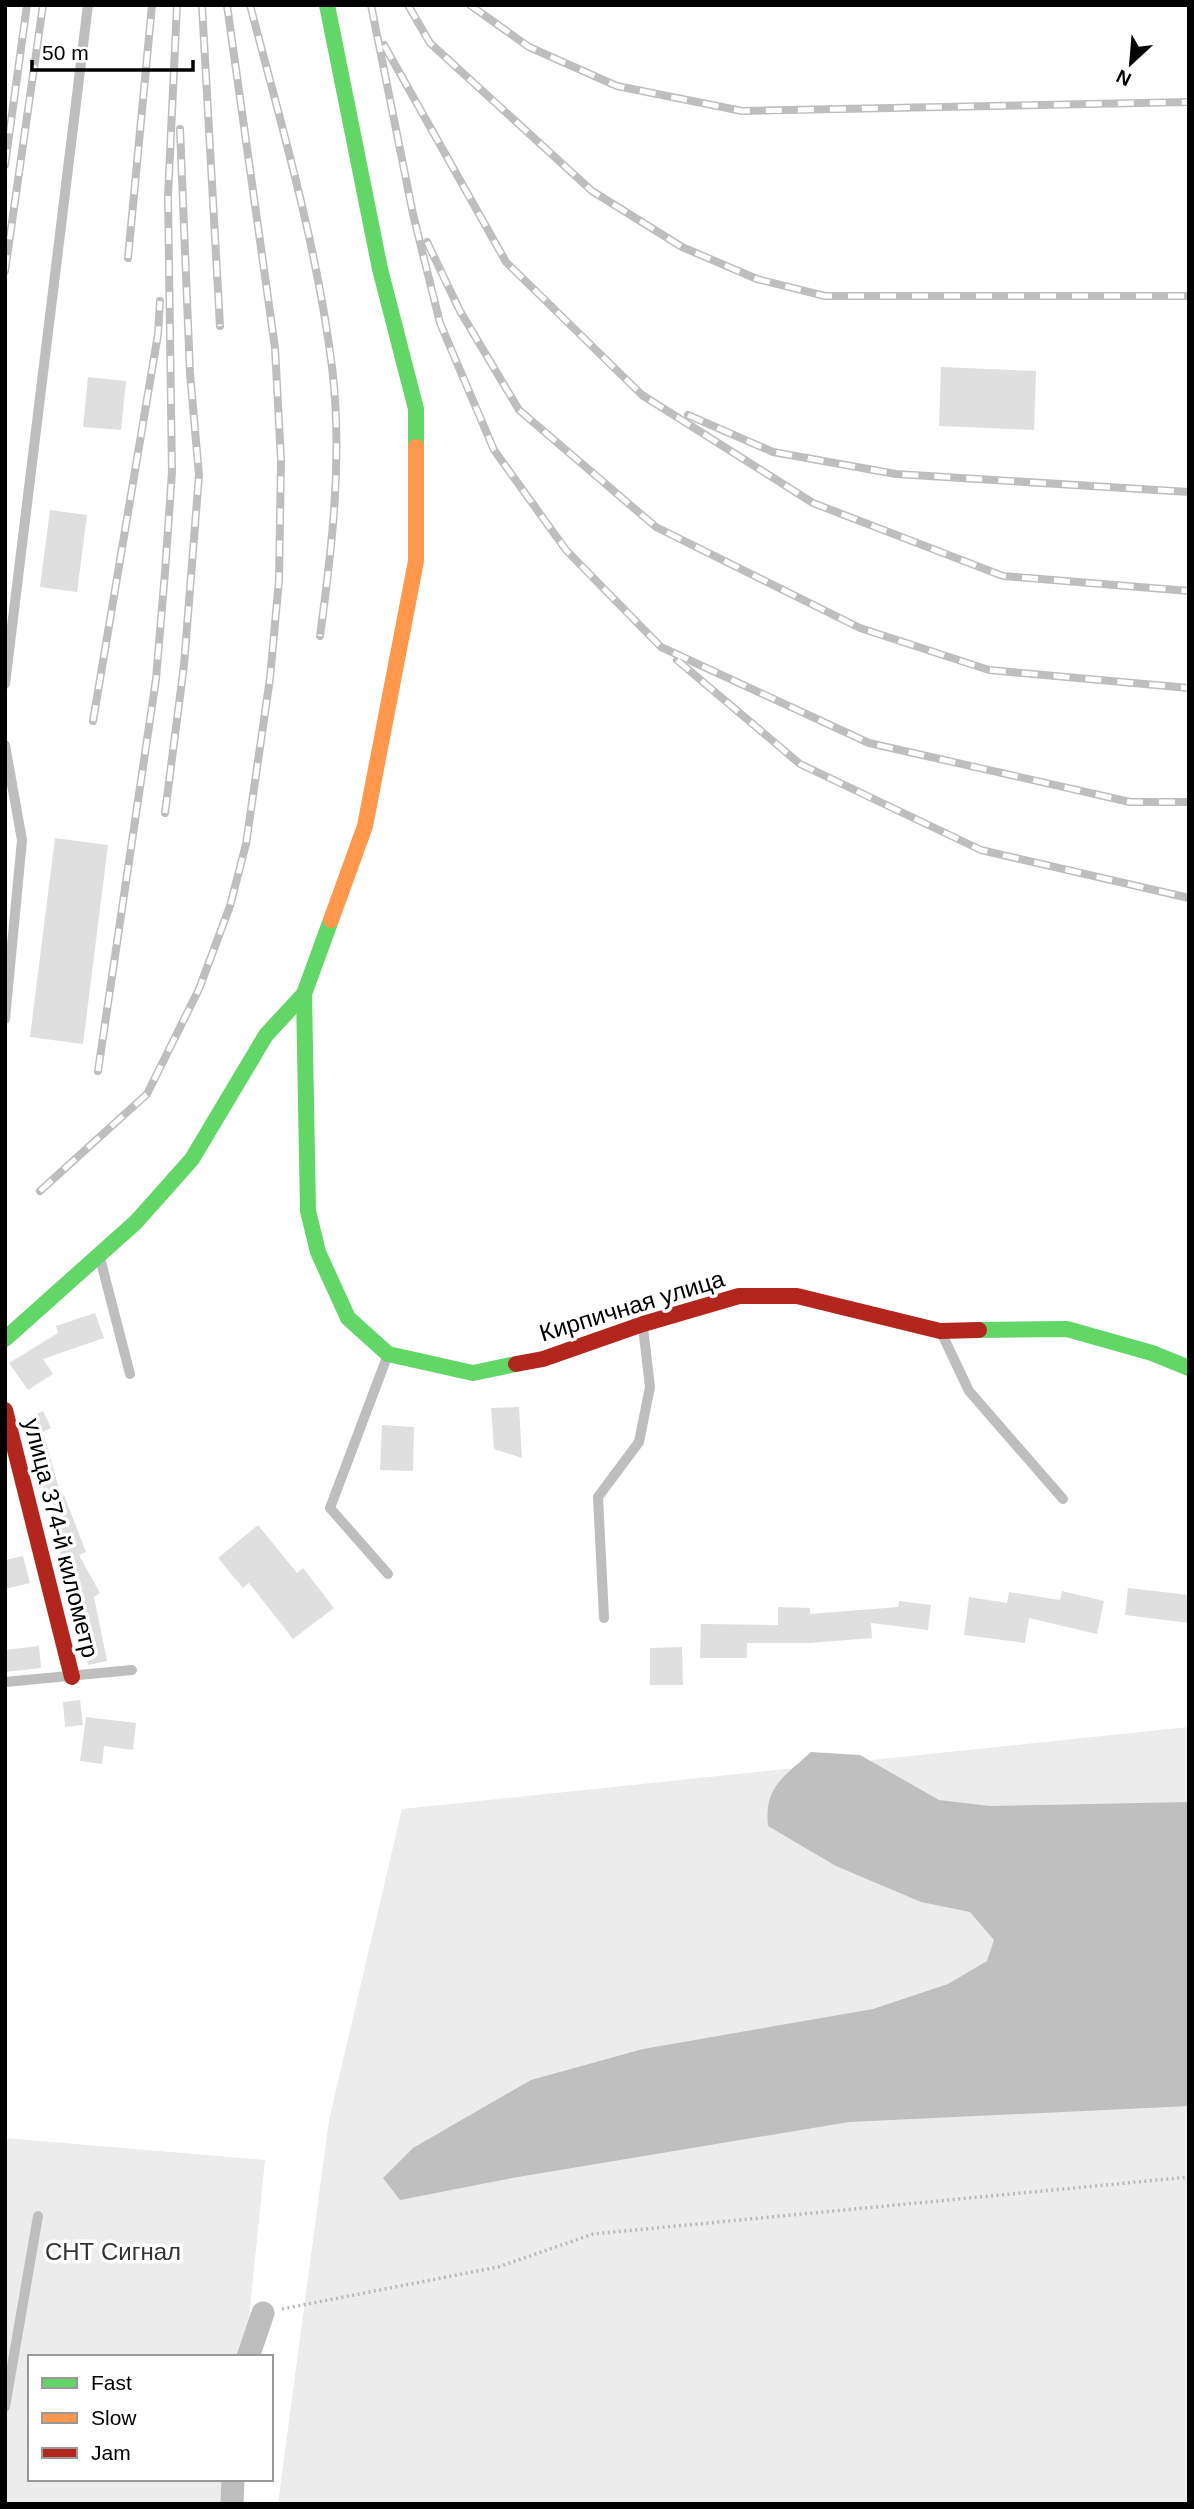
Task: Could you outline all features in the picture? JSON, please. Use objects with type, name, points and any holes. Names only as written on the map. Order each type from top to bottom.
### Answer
[{"type":"street","points":[[5,1339],[136,1222],[192,1158],[266,1035],[304,994],[365,826],[416,561],[416,409],[380,269],[327,5]]},
{"type":"street","name":"Кирпичная улица","points":[[304,994],[307,1211],[318,1252],[348,1318],[388,1354],[472,1373],[543,1359],[643,1324],[739,1296],[797,1296],[940,1331],[1067,1329],[1152,1353],[1189,1368]]},
{"type":"street","name":"улица 374-й километр","points":[[5,1410],[72,1677]]},
{"type":"street","points":[[249,2355],[263,2313]]},
{"type":"street","points":[[232,2504],[233,2481]]},
{"type":"lane","points":[[5,684],[88,5]]},
{"type":"lane","points":[[5,745],[22,840],[5,1019]]},
{"type":"lane","points":[[99,1255],[130,1374]]},
{"type":"lane","points":[[604,1618],[598,1497],[639,1442],[650,1387],[643,1324]]},
{"type":"lane","points":[[940,1331],[969,1391],[1063,1499]]},
{"type":"lane","points":[[388,1354],[330,1508],[388,1574]]},
{"type":"lane","points":[[5,1682],[132,1670]]},
{"type":"lane","points":[[5,2407],[38,2216]]},
{"type":"path","points":[[263,2313],[498,2267],[593,2234],[1189,2177]]},
{"type":"green space","points":[[1189,1727],[1189,2504],[278,2504],[329,2120],[402,1809]]},
{"type":"green space","name":"СНТ Сигнал","points":[[5,2138],[265,2160],[245,2355],[28,2355],[28,2481],[232,2481],[229,2504],[5,2504]]},
{"type":"shaded area","points":[[811,1752],[860,1755],[939,1800],[990,1806],[1189,1802],[1189,2106],[849,2122],[512,2178],[400,2200],[383,2178],[413,2148],[531,2080],[643,2049],[873,2009],[948,1984],[987,1961],[994,1940],[970,1912],[921,1902],[836,1866],[768,1826],[769,1801],[778,1783]]},
{"type":"building","points":[[941,367],[1036,371],[1034,430],[939,426]]},
{"type":"building","points":[[88,377],[126,381],[121,430],[83,427]]},
{"type":"building","points":[[50,510],[87,515],[77,592],[40,587]]},
{"type":"building","points":[[55,838],[108,845],[83,1044],[30,1037]]},
{"type":"building","points":[[95,1313],[104,1338],[43,1359],[53,1374],[28,1390],[9,1363],[58,1333],[56,1326]]},
{"type":"building","points":[[519,1407],[522,1458],[494,1449],[491,1408]]},
{"type":"building","points":[[43,1411],[51,1428],[43,1432],[61,1496],[64,1495],[86,1552],[79,1555],[100,1593],[94,1597],[107,1661],[88,1665],[26,1419]]},
{"type":"building","points":[[382,1425],[414,1427],[413,1471],[380,1470]]},
{"type":"building","points":[[258,1525],[297,1573],[303,1568],[334,1608],[293,1639],[249,1583],[243,1588],[218,1558]]},
{"type":"building","points":[[23,1556],[30,1583],[5,1589],[5,1560]]},
{"type":"building","points":[[1128,1588],[1189,1595],[1189,1623],[1125,1615]]},
{"type":"building","points":[[1062,1591],[1104,1601],[1097,1634],[1029,1618],[1025,1643],[964,1635],[969,1597],[1007,1603],[1009,1592],[1060,1600]]},
{"type":"building","points":[[899,1601],[931,1605],[928,1630],[871,1623],[872,1638],[810,1643],[747,1643],[747,1658],[700,1658],[701,1624],[778,1625],[778,1607],[810,1608],[810,1614],[898,1607]]},
{"type":"building","points":[[39,1646],[41,1668],[5,1672],[5,1650]]},
{"type":"building","points":[[682,1647],[683,1685],[650,1685],[650,1648]]},
{"type":"building","points":[[80,1700],[83,1725],[65,1727],[63,1702]]},
{"type":"building","points":[[86,1717],[136,1723],[133,1750],[104,1746],[102,1764],[80,1761]]},
{"type":"railway","points":[[5,165],[27,5]]},
{"type":"railway","points":[[5,271],[43,5]]},
{"type":"railway","points":[[128,258],[152,5]]},
{"type":"railway","points":[[98,1071],[156,679],[165,572],[172,472],[168,196],[177,5]]},
{"type":"railway","points":[[202,5],[220,326]]},
{"type":"railway","points":[[40,1191],[147,1094],[199,989],[230,906],[246,844],[270,678],[279,580],[281,460],[275,348],[227,5]]},
{"type":"railway","points":[[250,5],[308,230],[332,367],[336,434],[335,502],[320,636]]},
{"type":"railway","points":[[371,5],[413,214],[440,323],[494,450],[566,550],[661,647],[869,743],[1130,802],[1189,802]]},
{"type":"railway","points":[[408,5],[430,43],[592,191],[682,247],[757,279],[825,296],[1189,296]]},
{"type":"railway","points":[[470,5],[529,47],[617,86],[742,111],[1189,102]]},
{"type":"railway","points":[[384,45],[506,262],[642,395],[813,503],[1003,576],[1189,591]]},
{"type":"railway","points":[[165,813],[184,665],[199,475],[190,373],[180,129]]},
{"type":"railway","points":[[427,242],[460,311],[519,410],[656,527],[860,628],[989,670],[1189,688]]},
{"type":"railway","points":[[93,721],[158,334],[160,301]]},
{"type":"railway","points":[[688,415],[773,452],[896,474],[1189,492]]},
{"type":"railway","points":[[677,660],[800,764],[981,850],[1189,898]]},
{"type":"traffic: fast","points":[[327,5],[380,269],[416,409],[416,447]]},
{"type":"traffic: fast","points":[[5,1339],[136,1222],[192,1159],[266,1035],[304,994],[331,920]]},
{"type":"traffic: fast","points":[[304,994],[308,1211],[318,1252],[348,1318],[388,1354],[473,1373],[516,1364]]},
{"type":"traffic: fast","points":[[979,1330],[1067,1329],[1152,1353],[1189,1368]]},
{"type":"traffic: slow","points":[[331,920],[365,826],[416,561],[416,447]]},
{"type":"traffic: jam","points":[[516,1364],[543,1359],[643,1324],[739,1296],[797,1296],[940,1331],[979,1330]]},
{"type":"traffic: jam","points":[[5,1410],[72,1677]]}]
